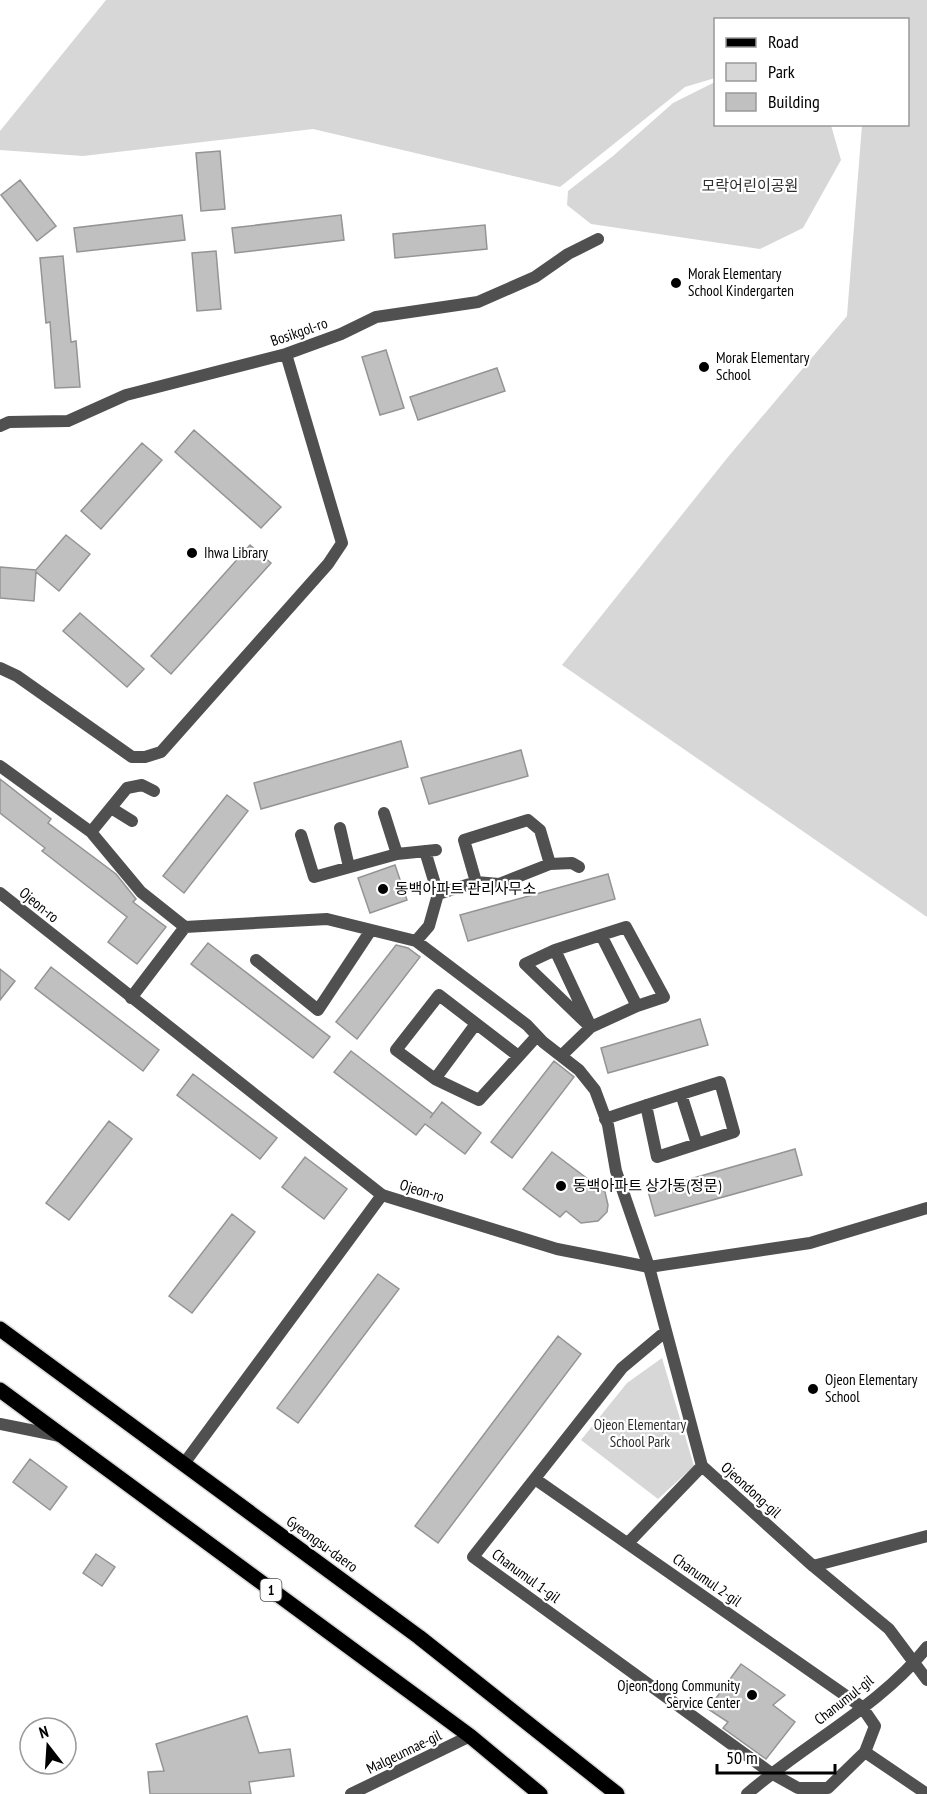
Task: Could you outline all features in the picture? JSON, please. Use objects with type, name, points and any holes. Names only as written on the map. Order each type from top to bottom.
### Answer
[{"type":"main road","name":"Gyeongsu-daero","points":[[0,1329],[419,1637],[617,1794]]},
{"type":"main road","name":"1","points":[[0,1390],[470,1736],[540,1794]]},
{"type":"street","name":"Bosikgol-ro","points":[[0,426],[9,422],[68,421],[126,395],[286,354],[340,334],[376,317],[478,302],[535,277],[568,254],[598,239]]},
{"type":"street","points":[[0,668],[18,676],[132,757],[161,752],[328,564],[342,543],[286,354]]},
{"type":"street","points":[[0,766],[91,832],[141,892],[185,927],[327,919],[416,941],[429,926],[438,894],[431,851],[397,854],[314,877],[301,835]]},
{"type":"street","points":[[91,832],[127,788],[142,785],[154,791]]},
{"type":"street","points":[[111,808],[132,821]]},
{"type":"street","points":[[384,813],[397,854]]},
{"type":"street","points":[[476,882],[464,840],[528,820],[540,830],[550,864]]},
{"type":"street","points":[[340,828],[349,867]]},
{"type":"street","points":[[438,894],[476,882],[499,884],[550,864],[572,863],[579,867]]},
{"type":"street","name":"Ojeon-ro","points":[[0,893],[382,1195],[558,1248],[649,1267],[810,1243],[927,1208]]},
{"type":"street","points":[[131,998],[185,927]]},
{"type":"street","points":[[561,1056],[591,1027],[637,1006],[664,997],[626,927],[555,950],[525,964],[591,1027]]},
{"type":"street","points":[[256,960],[318,1010],[371,930]]},
{"type":"street","points":[[601,935],[637,1006]]},
{"type":"street","name":"Ojeondong-gil","points":[[416,941],[528,1025],[537,1036],[579,1070],[595,1090],[605,1119],[616,1172],[649,1267],[664,1332],[702,1466],[813,1566],[889,1629],[927,1680]]},
{"type":"street","points":[[555,950],[591,1027]]},
{"type":"street","points":[[517,1055],[475,1025],[439,994],[396,1050],[435,1080],[479,1100],[517,1055],[537,1036]]},
{"type":"street","points":[[435,1080],[475,1025]]},
{"type":"street","points":[[605,1119],[720,1082],[734,1132],[657,1157],[646,1106]]},
{"type":"street","points":[[681,1094],[697,1144]]},
{"type":"street","points":[[183,1465],[382,1195]]},
{"type":"street","name":"Chanumul 1-gil","points":[[664,1332],[622,1368],[473,1557],[771,1773]]},
{"type":"street","points":[[0,1424],[60,1436]]},
{"type":"street","points":[[628,1543],[702,1466]]},
{"type":"street","name":"Chanumul 2-gil","points":[[535,1479],[862,1707]]},
{"type":"street","points":[[813,1566],[927,1536]]},
{"type":"street","name":"Chanumul-gil","points":[[747,1794],[771,1773],[862,1707],[915,1663],[927,1647]]},
{"type":"street","points":[[771,1773],[798,1788],[833,1791],[866,1752],[875,1726],[862,1707]]},
{"type":"street","name":"Malgeunnae-gil","points":[[351,1794],[470,1736]]},
{"type":"street","points":[[866,1752],[927,1794]]},
{"type":"green space","points":[[106,0],[927,0],[927,917],[562,665],[728,457],[847,316],[862,126],[909,126],[909,18],[714,18],[714,78],[685,87],[560,187],[313,129],[83,156],[0,150],[0,131]]},
{"type":"green space","name":"모락어린이공원","points":[[714,82],[714,126],[831,126],[841,160],[803,228],[760,249],[591,224],[567,205],[568,191],[613,156],[673,103]]},
{"type":"green space","name":"Ojeon Elementary School Park","points":[[662,1358],[694,1466],[658,1499],[581,1440],[627,1383]]},
{"type":"building","points":[[220,151],[225,209],[201,211],[196,153]]},
{"type":"building","points":[[20,180],[56,226],[37,241],[1,195]]},
{"type":"building","points":[[182,215],[185,240],[77,252],[74,228]]},
{"type":"building","points":[[341,215],[344,240],[235,253],[232,228]]},
{"type":"building","points":[[485,225],[487,249],[395,258],[393,234]]},
{"type":"building","points":[[216,251],[221,309],[197,311],[192,253]]},
{"type":"building","points":[[63,256],[71,342],[76,341],[80,387],[55,388],[50,322],[46,323],[40,258]]},
{"type":"building","points":[[386,350],[404,408],[380,415],[362,357]]},
{"type":"building","points":[[497,368],[505,391],[418,420],[410,397]]},
{"type":"building","points":[[194,430],[281,507],[261,528],[175,452]]},
{"type":"building","points":[[142,443],[162,460],[101,529],[81,511]]},
{"type":"building","points":[[66,535],[90,554],[59,591],[36,572],[34,601],[0,598],[0,567],[36,570]]},
{"type":"building","points":[[250,545],[271,563],[171,674],[151,656]]},
{"type":"building","points":[[80,613],[144,669],[127,687],[63,631]]},
{"type":"building","points":[[401,741],[408,767],[261,809],[254,783]]},
{"type":"building","points":[[521,750],[528,776],[429,804],[421,778]]},
{"type":"building","points":[[0,779],[51,819],[48,823],[116,874],[136,899],[133,902],[166,927],[137,964],[108,942],[127,917],[42,851],[45,848],[0,813]]},
{"type":"building","points":[[227,795],[248,811],[184,893],[163,876]]},
{"type":"building","name":"동백아파트 관리사무소","points":[[395,865],[407,900],[370,913],[358,878]]},
{"type":"building","points":[[608,874],[615,899],[468,941],[460,915]]},
{"type":"building","points":[[208,943],[330,1037],[313,1058],[191,964]]},
{"type":"building","points":[[396,945],[408,948],[420,957],[357,1039],[336,1022]]},
{"type":"building","points":[[51,967],[159,1050],[143,1071],[35,988]]},
{"type":"building","points":[[0,969],[15,981],[0,1000]]},
{"type":"building","points":[[700,1019],[708,1045],[608,1073],[601,1048]]},
{"type":"building","points":[[351,1051],[433,1114],[442,1102],[481,1133],[465,1154],[425,1124],[416,1135],[334,1072]]},
{"type":"building","points":[[554,1061],[574,1077],[512,1158],[491,1142]]},
{"type":"building","points":[[193,1074],[277,1138],[260,1159],[177,1095]]},
{"type":"building","points":[[109,1121],[132,1139],[69,1220],[46,1203]]},
{"type":"building","points":[[795,1149],[802,1175],[655,1216],[648,1191]]},
{"type":"building","name":"동백아파트 상가동(정문)","points":[[552,1152],[605,1192],[607,1212],[598,1221],[581,1223],[566,1211],[560,1217],[523,1189]]},
{"type":"building","points":[[305,1157],[347,1189],[324,1219],[282,1187]]},
{"type":"building","points":[[232,1214],[255,1232],[192,1313],[169,1296]]},
{"type":"building","points":[[378,1274],[399,1289],[298,1423],[277,1408]]},
{"type":"building","points":[[558,1336],[581,1354],[438,1543],[415,1526]]},
{"type":"building","points":[[30,1459],[67,1487],[50,1510],[13,1482]]},
{"type":"building","points":[[96,1554],[115,1567],[102,1586],[83,1573]]},
{"type":"building","points":[[741,1664],[785,1695],[773,1705],[795,1722],[766,1759],[723,1728],[728,1722],[708,1709]]},
{"type":"building","points":[[247,1716],[259,1753],[290,1749],[294,1776],[249,1782],[251,1794],[150,1794],[148,1772],[164,1771],[156,1744]]},
{"type":"place","name":"Morak Elementary School Kindergarten","points":[[676,283]]},
{"type":"place","name":"Morak Elementary School","points":[[704,367]]},
{"type":"place","name":"Ihwa Library","points":[[192,553]]},
{"type":"place","name":"동백아파트 관리사무소","points":[[383,889]]},
{"type":"place","name":"동백아파트 상가동(정문)","points":[[561,1186]]},
{"type":"place","name":"Ojeon Elementary School","points":[[813,1389]]},
{"type":"place","name":"Ojeon-dong Community Service Center","points":[[752,1695]]}]
